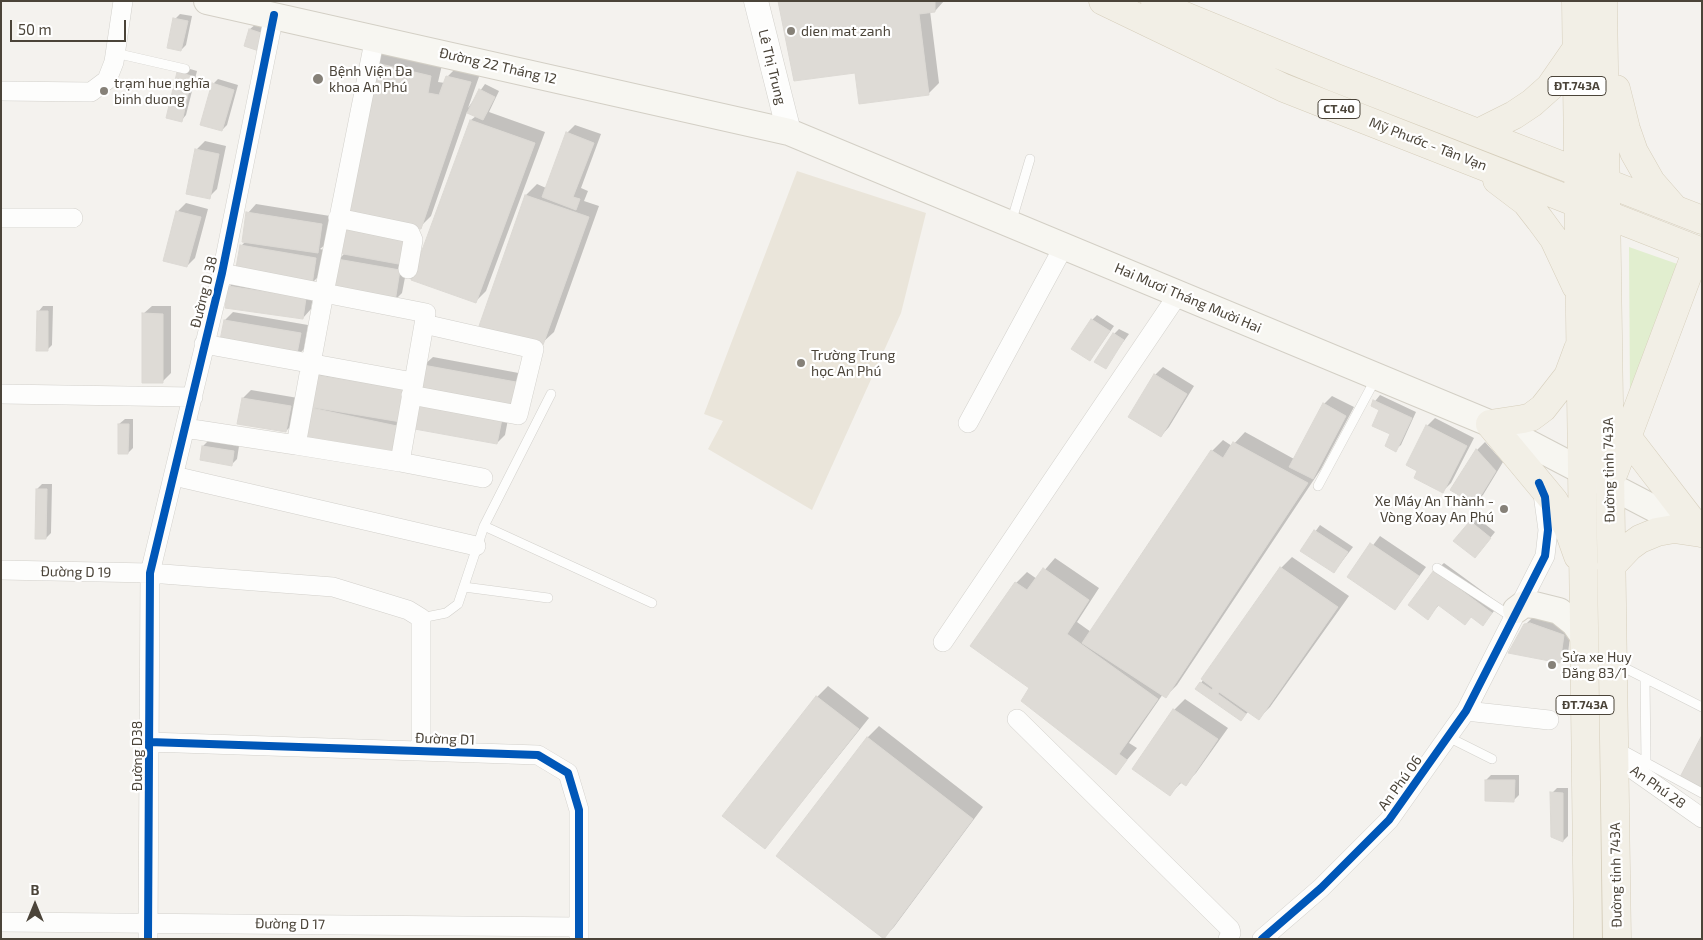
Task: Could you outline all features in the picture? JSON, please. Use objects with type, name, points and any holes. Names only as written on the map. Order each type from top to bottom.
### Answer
[{"type":"main road","name":"Mỹ Phước - Tân Vạn","points":[[1104,1],[1284,88],[1699,251]]},
{"type":"main road","name":"Mỹ Phước - Tân Vạn","points":[[1155,1],[1170,10],[1318,71],[1702,220]]},
{"type":"main road","name":"Đường tỉnh 743A","points":[[1576,1],[1582,299],[1588,939]]},
{"type":"main road","name":"Đường 22 Tháng 12","points":[[218,2],[789,132]]},
{"type":"main road","points":[[1603,10],[1621,112],[1631,144],[1651,182],[1675,209]]},
{"type":"main road","name":"Đường tỉnh 743A","points":[[1603,10],[1617,939]]},
{"type":"main road","points":[[1478,133],[1514,115],[1532,103],[1550,87],[1577,48]]},
{"type":"main road","name":"Hai Mươi Tháng Mười Hai","points":[[789,132],[1490,424],[1583,471]]},
{"type":"main road","points":[[1472,161],[1526,202],[1554,238],[1582,299]]},
{"type":"main road","points":[[1609,485],[1699,251]]},
{"type":"main road","points":[[1490,424],[1531,417],[1543,408],[1568,376],[1582,339]]},
{"type":"main road","points":[[1608,402],[1613,416],[1627,438],[1702,533]]},
{"type":"main road","points":[[1490,424],[1554,501],[1568,528],[1584,573]]},
{"type":"main road","points":[[1583,471],[1702,533]]},
{"type":"main road","points":[[1611,566],[1629,547],[1657,532],[1674,529],[1702,533]]},
{"type":"main road","points":[[1514,614],[1524,604],[1559,611],[1574,623],[1585,639]]},
{"type":"street","points":[[1,91],[91,92],[107,80],[115,53],[123,1]]},
{"type":"street","name":"Lê Thị Trung","points":[[756,1],[789,132]]},
{"type":"street","name":"Đường D 38","points":[[150,573],[222,273],[274,15]]},
{"type":"street","points":[[296,445],[338,218],[375,38]]},
{"type":"street","points":[[1,218],[73,218]]},
{"type":"street","points":[[338,218],[410,233],[413,240],[408,269]]},
{"type":"street","points":[[968,423],[1064,246]]},
{"type":"street","points":[[222,273],[426,313],[400,462]]},
{"type":"street","points":[[942,642],[1179,293]]},
{"type":"street","points":[[204,344],[312,363],[518,414],[534,349],[424,324]]},
{"type":"street","points":[[1,394],[193,397]]},
{"type":"street","points":[[185,428],[400,462],[483,478]]},
{"type":"street","points":[[174,476],[476,546]]},
{"type":"street","name":"An Phú 06","points":[[1269,937],[1389,820],[1466,711],[1544,556],[1547,546],[1547,513],[1540,483]]},
{"type":"street","name":"Đường D 19","points":[[1,570],[150,573],[333,587],[408,610],[420,618]]},
{"type":"street","name":"Đường D38","points":[[148,931],[150,573]]},
{"type":"street","points":[[420,618],[421,751]]},
{"type":"street","points":[[1466,711],[1549,720]]},
{"type":"street","points":[[1017,719],[1230,929],[1231,933],[1228,939]]},
{"type":"street","name":"Đường D1","points":[[149,742],[538,754],[568,773],[580,810],[579,933]]},
{"type":"street","name":"An Phú 28","points":[[1614,750],[1702,818]]},
{"type":"street","name":"Đường D 17","points":[[1,922],[148,931],[579,933]]},
{"type":"lane","points":[[115,53],[184,69]]},
{"type":"lane","points":[[1011,223],[1030,159]]},
{"type":"lane","points":[[1318,486],[1376,378]]},
{"type":"lane","points":[[420,618],[446,613],[458,604],[484,526],[551,394]]},
{"type":"lane","points":[[484,526],[652,603]]},
{"type":"lane","points":[[1437,568],[1514,614]]},
{"type":"lane","points":[[464,587],[548,598]]},
{"type":"lane","points":[[1613,662],[1702,707]]},
{"type":"lane","points":[[1645,679],[1646,762]]},
{"type":"lane","points":[[1448,737],[1492,759]]},
{"type":"lane","points":[[1614,750],[1646,762],[1702,793]]},
{"type":"shaded area","name":"Trường Trung học An Phú","points":[[797,171],[926,213],[901,313],[812,510],[708,449],[723,421],[704,414]]},
{"type":"green space","points":[[1629,247],[1683,266],[1630,397]]},
{"type":"building","points":[[778,1],[935,1],[935,12],[919,14],[929,95],[859,104],[855,73],[794,81]]},
{"type":"building","points":[[173,18],[188,21],[181,51],[167,48]]},
{"type":"building","points":[[249,29],[267,35],[262,52],[244,46]]},
{"type":"building","points":[[372,62],[431,76],[428,93],[439,95],[446,76],[471,82],[421,229],[346,217]]},
{"type":"building","points":[[177,72],[192,76],[182,122],[166,118]]},
{"type":"building","points":[[212,83],[234,90],[222,131],[200,125]]},
{"type":"building","points":[[479,89],[495,97],[483,120],[467,113]]},
{"type":"building","points":[[470,120],[535,143],[476,303],[411,280]]},
{"type":"building","points":[[566,132],[594,143],[573,197],[580,199],[576,210],[542,197]]},
{"type":"building","points":[[195,149],[219,154],[210,199],[186,194]]},
{"type":"building","points":[[525,195],[589,217],[543,345],[479,326]]},
{"type":"building","points":[[176,211],[201,217],[187,267],[163,261]]},
{"type":"building","points":[[246,212],[322,224],[318,253],[242,242]]},
{"type":"building","points":[[343,229],[408,241],[404,265],[338,253]]},
{"type":"building","points":[[240,245],[316,258],[312,285],[235,273]]},
{"type":"building","points":[[337,259],[400,270],[395,302],[332,292]]},
{"type":"building","points":[[228,286],[306,298],[303,319],[225,308]]},
{"type":"building","points":[[37,311],[48,311],[48,351],[36,351]]},
{"type":"building","points":[[142,313],[163,314],[163,383],[142,383]]},
{"type":"building","points":[[1091,319],[1110,331],[1090,361],[1071,349]]},
{"type":"building","points":[[224,320],[301,333],[296,359],[219,345]]},
{"type":"building","points":[[1113,333],[1124,340],[1106,369],[1094,362]]},
{"type":"building","points":[[423,365],[516,382],[511,411],[418,394]]},
{"type":"building","points":[[1154,374],[1187,394],[1161,437],[1128,417]]},
{"type":"building","points":[[316,375],[406,390],[401,422],[311,407]]},
{"type":"building","points":[[242,398],[291,406],[286,432],[237,424]]},
{"type":"building","points":[[414,398],[503,414],[497,444],[409,428]]},
{"type":"building","points":[[1373,400],[1412,418],[1396,452],[1385,446],[1390,434],[1372,426],[1379,410],[1371,406]]},
{"type":"building","points":[[1323,403],[1346,416],[1313,479],[1289,467]]},
{"type":"building","points":[[312,408],[397,426],[391,455],[306,437]]},
{"type":"building","points":[[118,424],[129,424],[128,454],[118,454]]},
{"type":"building","points":[[1426,425],[1467,446],[1443,493],[1414,478],[1417,471],[1406,465]]},
{"type":"building","points":[[1233,442],[1308,483],[1166,698],[1082,643],[1211,450],[1223,458]]},
{"type":"building","points":[[202,446],[234,451],[232,466],[200,460]]},
{"type":"building","points":[[1476,449],[1496,471],[1475,505],[1450,490]]},
{"type":"building","points":[[36,489],[47,489],[46,539],[35,539]]},
{"type":"building","points":[[1470,521],[1491,538],[1475,558],[1453,541]]},
{"type":"building","points":[[1314,530],[1348,552],[1334,573],[1300,551]]},
{"type":"building","points":[[1370,543],[1419,576],[1395,610],[1347,577]]},
{"type":"building","points":[[1280,567],[1338,607],[1259,720],[1219,692],[1218,694],[1246,714],[1241,721],[1195,689],[1200,682],[1212,690],[1213,688],[1201,679]]},
{"type":"building","points":[[1043,568],[1089,600],[1067,634],[1158,699],[1119,754],[1127,760],[1116,775],[1021,701],[1029,688],[970,646],[1015,582],[1027,590]]},
{"type":"building","points":[[1434,570],[1492,613],[1483,626],[1471,617],[1465,625],[1438,605],[1428,620],[1408,605]]},
{"type":"building","points":[[1530,623],[1564,635],[1560,663],[1508,653],[1524,624]]},
{"type":"building","points":[[816,696],[859,729],[765,849],[722,816]]},
{"type":"building","points":[[1173,709],[1218,739],[1186,786],[1180,782],[1170,796],[1132,769]]},
{"type":"building","points":[[1702,735],[1702,791],[1679,779]]},
{"type":"building","points":[[867,737],[973,819],[884,939],[776,856]]},
{"type":"building","points":[[1485,780],[1515,780],[1514,802],[1485,801]]},
{"type":"building","points":[[1550,792],[1563,793],[1563,842],[1551,837]]},
{"type":"cycle path","points":[[148,939],[150,573],[222,273],[274,15]]},
{"type":"cycle path","points":[[1262,939],[1321,888],[1389,820],[1466,711],[1545,556],[1548,530],[1545,497],[1539,483]]},
{"type":"cycle path","points":[[149,742],[538,755],[568,773],[579,810],[579,939]]},
{"type":"place","name":"dien mat zanh","points":[[791,31]]},
{"type":"place","name":"Bệnh Viện Đa khoa An Phú","points":[[318,79]]},
{"type":"place","name":"trạm hue nghĩa binh duong","points":[[104,91]]},
{"type":"place","name":"Trường Trung học An Phú","points":[[801,363]]},
{"type":"place","name":"Xe Máy An Thành - Vòng Xoay An Phú","points":[[1504,509]]},
{"type":"place","name":"Sửa xe Huy Đăng 83/1","points":[[1552,665]]}]
